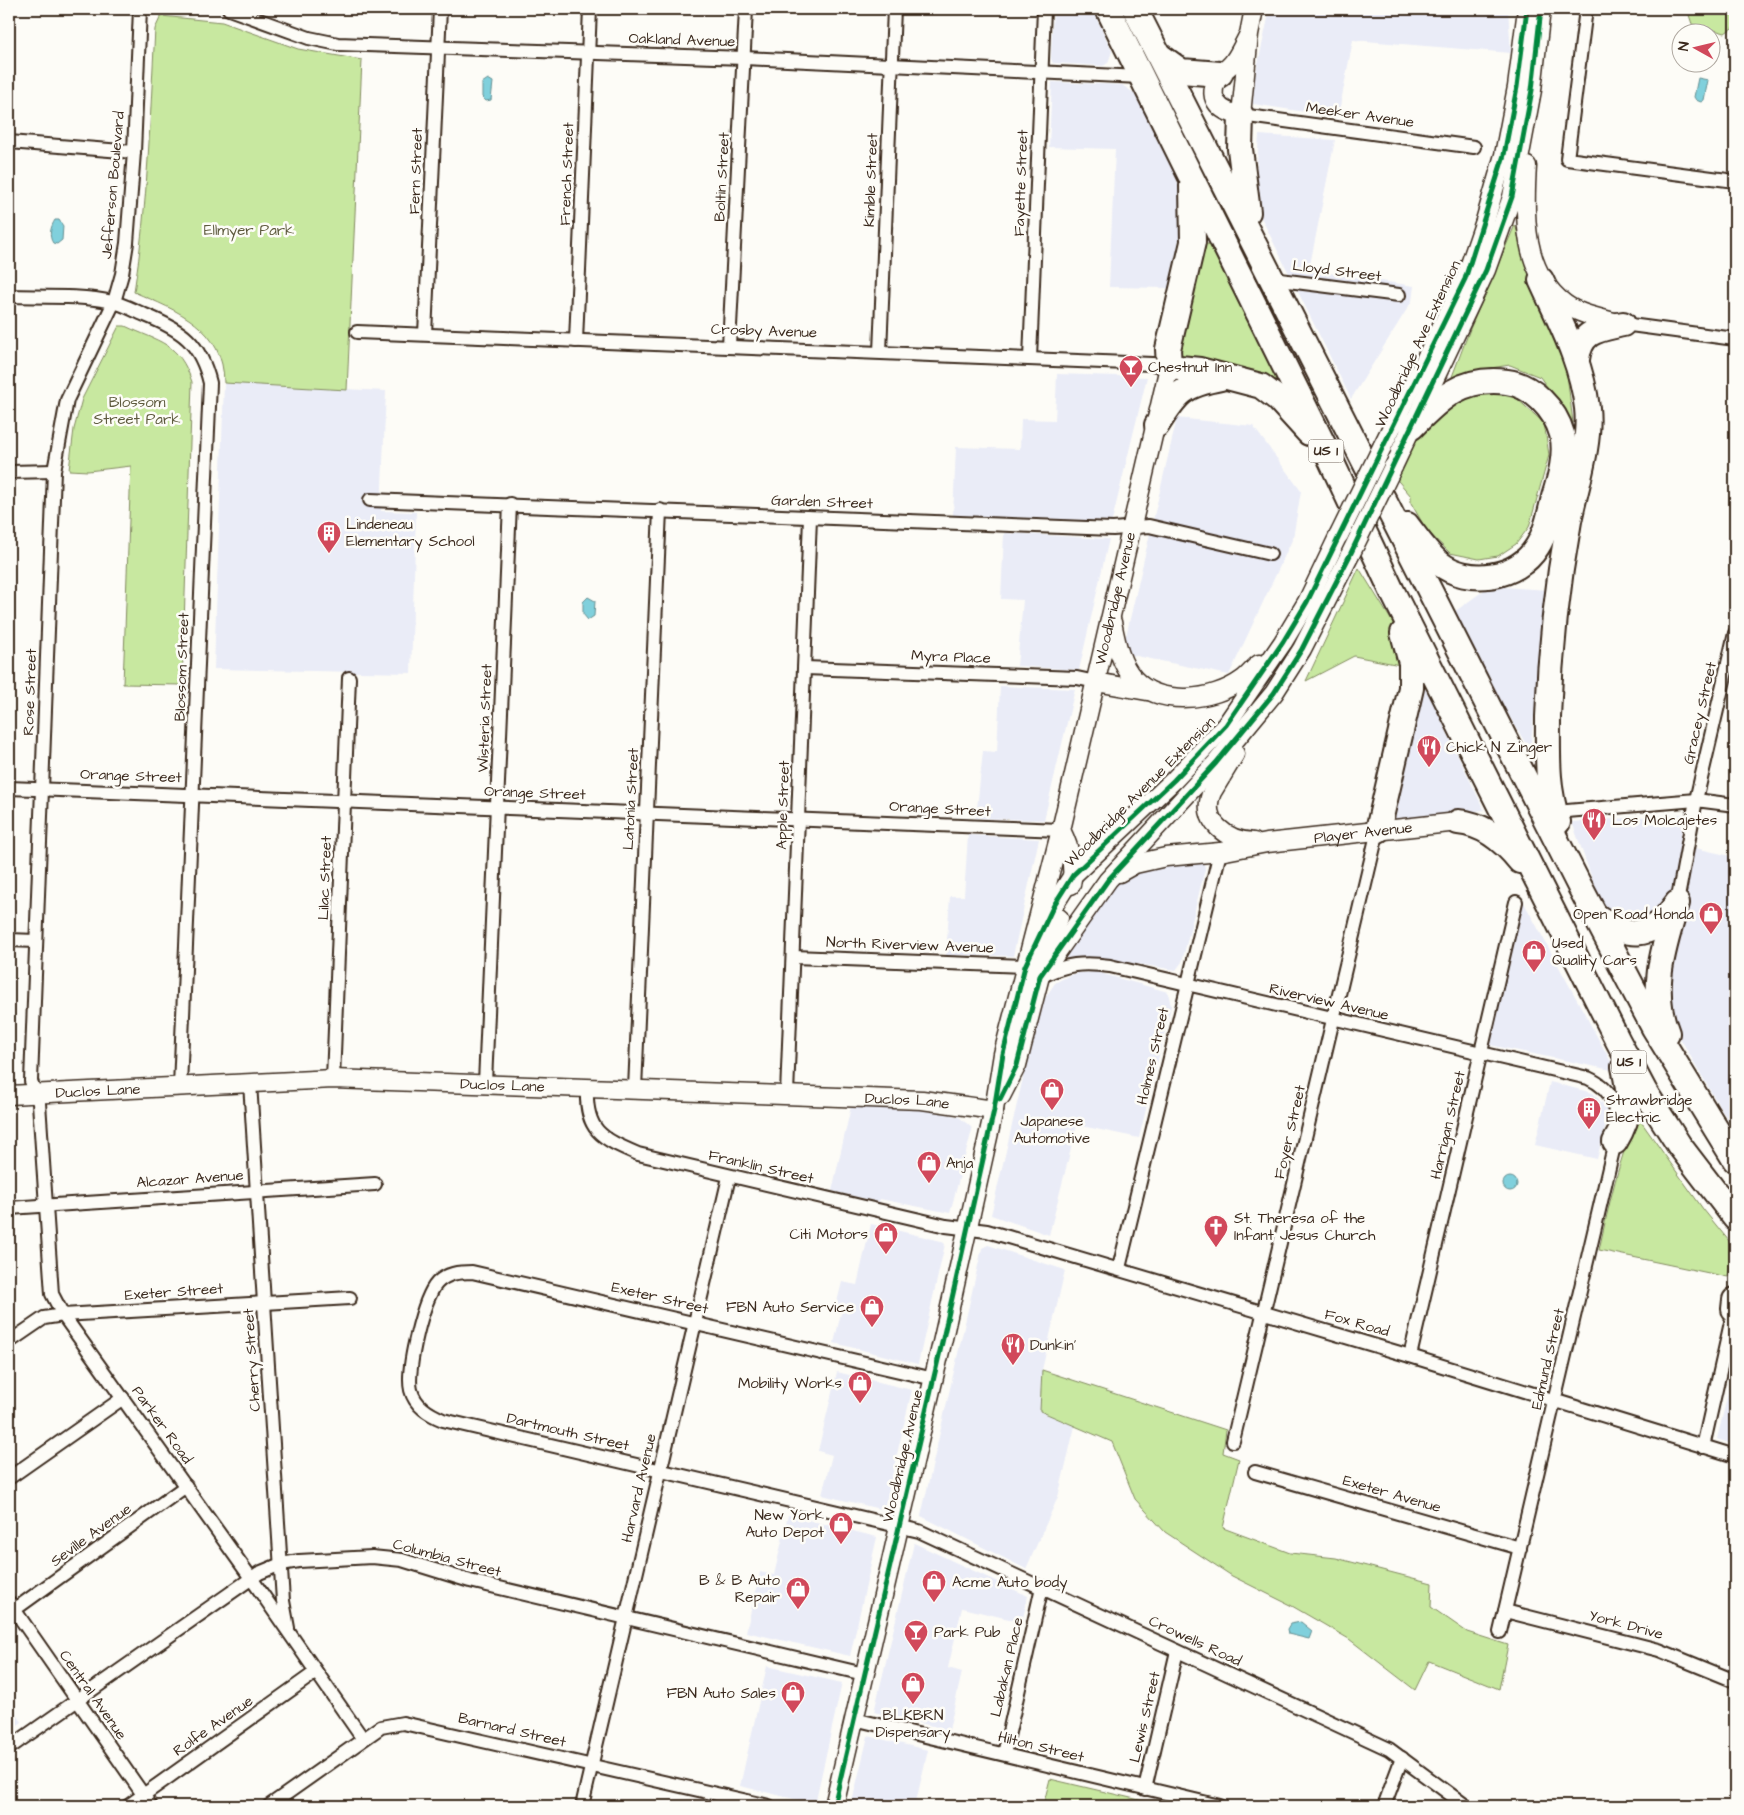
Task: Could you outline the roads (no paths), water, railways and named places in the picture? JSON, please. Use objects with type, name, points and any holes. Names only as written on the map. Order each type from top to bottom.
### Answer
[{"type":"highway","name":"US 1","points":[[1108,9],[1327,452],[1392,590],[1618,1041],[1645,1092],[1679,1145],[1735,1218]]},
{"type":"highway","name":"US 1","points":[[1135,9],[1579,885],[1654,1028],[1735,1160]]},
{"type":"highway","points":[[1160,56],[1181,71],[1220,74]]},
{"type":"highway","points":[[1241,115],[1240,149],[1242,178],[1254,243]]},
{"type":"highway","points":[[1191,175],[1195,220],[1193,242],[1168,349],[1169,367],[1200,370],[1246,380],[1261,386],[1278,399],[1327,452]]},
{"type":"highway","points":[[1541,280],[1577,359],[1587,409],[1584,450],[1561,565],[1550,657],[1547,773],[1551,802],[1579,885]]},
{"type":"highway","points":[[1577,359],[1578,345],[1589,333],[1623,324]]},
{"type":"highway","points":[[1156,425],[1170,404],[1184,390],[1199,382],[1226,377]]},
{"type":"highway","points":[[1371,476],[1421,545],[1439,563],[1450,570],[1474,576],[1499,574],[1520,564],[1537,548],[1549,517],[1564,452],[1562,435],[1557,421],[1542,400],[1514,383],[1480,382],[1454,391],[1438,400],[1412,427]]},
{"type":"highway","points":[[1378,830],[1411,688],[1411,663],[1392,590]]},
{"type":"highway","points":[[1458,822],[1482,827],[1495,836],[1519,859],[1545,893]]},
{"type":"highway","points":[[1596,916],[1621,931],[1642,932],[1652,930],[1664,922],[1677,903]]},
{"type":"highway","points":[[1677,903],[1661,957],[1658,986],[1661,1018],[1689,1086]]},
{"type":"highway","points":[[1616,1142],[1629,1115],[1630,1104],[1629,1088],[1618,1041]]},
{"type":"main road","points":[[1249,34],[1234,62],[1220,74],[1214,96],[1217,105],[1224,111],[1241,115],[1249,34],[1254,9]]},
{"type":"main road","name":"Woodbridge Ave Extension","points":[[1350,556],[1486,270],[1508,206],[1532,90],[1541,9]]},
{"type":"main road","name":"Woodbridge Ave Extension","points":[[1339,535],[1465,279],[1485,221],[1504,155],[1526,12]]},
{"type":"main road","points":[[1532,90],[1524,213],[1529,244],[1541,280],[1566,305],[1623,324]]},
{"type":"main road","name":"Woodbridge Avenue","points":[[834,1806],[968,1228],[994,1110],[1003,1054],[1061,830],[1169,367]]},
{"type":"main road","name":"Woodbridge Avenue Extension","points":[[1025,966],[1054,905],[1073,875],[1174,780],[1226,725],[1283,642],[1307,602],[1339,535]]},
{"type":"main road","name":"Woodbridge Avenue Extension","points":[[1040,976],[1108,880],[1216,763],[1274,693],[1302,649],[1350,556]]},
{"type":"main road","points":[[1111,619],[1118,650],[1125,665],[1133,678],[1147,691]]},
{"type":"main road","points":[[1096,682],[1190,698],[1218,692],[1242,680],[1283,642]]},
{"type":"main road","points":[[1267,843],[1241,842],[1228,836],[1210,817],[1208,806],[1209,798],[1221,776],[1274,693]]},
{"type":"main road","name":"Player Avenue","points":[[1267,843],[1458,822]]},
{"type":"main road","points":[[1040,976],[1044,944],[1069,896],[1073,875],[1067,843],[1061,830]]},
{"type":"main road","points":[[1108,880],[1135,864],[1150,860],[1220,852],[1267,843]]},
{"type":"main road","name":"Woodbridge Avenue","points":[[994,1110],[1017,1065],[1040,976]]},
{"type":"main road","name":"Duclos Lane","points":[[9,1095],[333,1079],[922,1100],[994,1110]]},
{"type":"street","name":"Jefferson Boulevard","points":[[54,470],[67,400],[114,302],[127,243],[134,152],[140,9]]},
{"type":"street","name":"Oakland Avenue","points":[[229,9],[309,38],[338,44],[744,58],[1140,77]]},
{"type":"street","name":"Fern Street","points":[[425,334],[440,9]]},
{"type":"street","name":"French Street","points":[[576,341],[590,9]]},
{"type":"street","name":"Boltin Street","points":[[730,346],[746,9]]},
{"type":"street","name":"Kimble Street","points":[[880,352],[894,9]]},
{"type":"street","name":"Fayette Street","points":[[1030,360],[1044,9]]},
{"type":"street","points":[[1586,9],[1567,159],[1735,181]]},
{"type":"street","name":"Meeker Avenue","points":[[1241,115],[1474,148]]},
{"type":"street","points":[[9,142],[134,152]]},
{"type":"street","name":"Lloyd Street","points":[[1272,279],[1399,295]]},
{"type":"street","points":[[9,296],[114,302]]},
{"type":"street","name":"Blossom Street","points":[[114,302],[167,324],[184,334],[201,355],[210,383],[180,1086]]},
{"type":"street","points":[[1623,324],[1735,339]]},
{"type":"street","name":"Crosby Avenue","points":[[357,332],[880,352],[1152,364],[1169,367]]},
{"type":"street","points":[[9,472],[54,470]]},
{"type":"street","name":"Rose Street","points":[[35,1093],[31,1081],[54,470]]},
{"type":"street","name":"Garden Street","points":[[370,500],[660,510],[1113,530],[1149,526],[1270,554]]},
{"type":"street","name":"Wisteria Street","points":[[485,1083],[510,504]]},
{"type":"street","name":"Latonia Street","points":[[635,1089],[660,510]]},
{"type":"street","name":"Apple Street","points":[[787,1094],[794,957],[810,518]]},
{"type":"street","name":"Gracey Street","points":[[1696,800],[1735,633]]},
{"type":"street","name":"Myra Place","points":[[805,668],[1077,678],[1096,682]]},
{"type":"street","name":"Lilac Street","points":[[333,1079],[349,678]]},
{"type":"street","name":"Orange Street","points":[[9,788],[646,814],[799,818],[1061,830]]},
{"type":"street","points":[[1677,903],[1696,800]]},
{"type":"street","points":[[1567,811],[1696,800],[1735,805]]},
{"type":"street","name":"Foyer Street","points":[[1233,1441],[1378,830]]},
{"type":"street","name":"Holmes Street","points":[[1119,1268],[1220,852]]},
{"type":"street","name":"Harrigan Street","points":[[1410,1356],[1516,902]]},
{"type":"street","points":[[9,940],[36,941]]},
{"type":"street","name":"North Riverview Avenue","points":[[794,957],[1025,966]]},
{"type":"street","name":"Riverview Avenue","points":[[1040,976],[1072,964],[1088,963],[1588,1078],[1599,1083],[1609,1092]]},
{"type":"street","name":"Cherry Street","points":[[250,1083],[283,1601],[290,1635]]},
{"type":"street","name":"Franklin Street","points":[[587,1088],[586,1108],[589,1119],[609,1140],[638,1154],[729,1177],[946,1226],[968,1228]]},
{"type":"street","name":"Edmund Street","points":[[1500,1632],[1616,1142],[1615,1105],[1609,1092]]},
{"type":"street","name":"Parker Road","points":[[35,1093],[39,1103],[52,1294],[63,1315],[186,1486],[363,1739]]},
{"type":"street","name":"Harvard Avenue","points":[[582,1806],[729,1177]]},
{"type":"street","name":"Alcazar Avenue","points":[[9,1208],[257,1190],[375,1184]]},
{"type":"street","name":"Fox Road","points":[[968,1228],[987,1231],[1119,1268],[1735,1456]]},
{"type":"street","name":"Exeter Street","points":[[418,1337],[431,1291],[447,1276],[456,1272],[472,1272],[934,1379]]},
{"type":"street","name":"Exeter Street","points":[[9,1342],[44,1318],[63,1315],[350,1298]]},
{"type":"street","points":[[1703,1446],[1735,1305]]},
{"type":"street","name":"Dartmouth Street","points":[[418,1337],[411,1368],[411,1390],[422,1408],[443,1420],[899,1526]]},
{"type":"street","points":[[9,1478],[123,1398]]},
{"type":"street","name":"Exeter Avenue","points":[[1255,1472],[1520,1548]]},
{"type":"street","name":"Seville Avenue","points":[[12,1606],[186,1486]]},
{"type":"street","name":"Crowells Road","points":[[899,1526],[919,1530],[1389,1749],[1466,1806]]},
{"type":"street","name":"Columbia Street","points":[[9,1748],[251,1578],[281,1564],[372,1557],[402,1560],[470,1581],[864,1674]]},
{"type":"street","name":"Labakan Place","points":[[1004,1754],[1042,1587]]},
{"type":"street","name":"Central Avenue","points":[[12,1606],[152,1806]]},
{"type":"street","name":"York Drive","points":[[1505,1611],[1659,1650],[1735,1682]]},
{"type":"street","name":"Lewis Street","points":[[1145,1789],[1177,1651]]},
{"type":"street","name":"Rolfe Avenue","points":[[128,1806],[316,1672]]},
{"type":"street","name":"Hilton Street","points":[[854,1719],[1220,1806]]},
{"type":"street","name":"Barnard Street","points":[[269,1806],[381,1727],[403,1723],[592,1764],[769,1806]]},
{"type":"street","points":[[1384,1806],[1402,1758]]},
{"type":"water","points":[[1698,78],[1708,80],[1704,100],[1701,102],[1694,97]]},
{"type":"water","points":[[488,79],[493,82],[491,100],[486,101],[482,97],[482,83]]},
{"type":"water","points":[[55,220],[59,220],[63,226],[62,240],[57,244],[53,243],[50,234]]},
{"type":"water","points":[[588,597],[595,601],[594,616],[588,620],[583,614],[583,602]]},
{"type":"water","points":[[1507,1177],[1513,1177],[1517,1184],[1513,1191],[1507,1191],[1503,1187],[1503,1181]]},
{"type":"water","points":[[1301,1622],[1312,1631],[1309,1639],[1288,1634],[1287,1629],[1290,1624]]},
{"type":"place","name":"Chestnut Inn","points":[[1131,388]]},
{"type":"place","name":"Lindeneau Elementary School","points":[[329,554]]},
{"type":"place","name":"Chick N Zinger","points":[[1429,768]]},
{"type":"place","name":"Los Molcajetes","points":[[1594,841]]},
{"type":"place","name":"Open Road Honda","points":[[1711,935]]},
{"type":"place","name":"Used Quality Cars","points":[[1534,973]]},
{"type":"place","name":"Japanese Automotive","points":[[1052,1111]]},
{"type":"place","name":"Strawbridge Electric","points":[[1589,1130]]},
{"type":"place","name":"Anja","points":[[929,1184]]},
{"type":"place","name":"St. Theresa of the Infant Jesus Church","points":[[1216,1248]]},
{"type":"place","name":"Citi Motors","points":[[886,1255]]},
{"type":"place","name":"FBN Auto Service","points":[[872,1328]]},
{"type":"place","name":"Dunkin'","points":[[1013,1366]]},
{"type":"place","name":"Mobility Works","points":[[860,1404]]},
{"type":"place","name":"New York Auto Depot","points":[[841,1545]]},
{"type":"place","name":"Acme Auto body","points":[[934,1603]]},
{"type":"place","name":"B & B Auto Repair","points":[[798,1610]]},
{"type":"place","name":"Park Pub","points":[[916,1653]]},
{"type":"place","name":"BLKBRN Dispensary","points":[[913,1705]]},
{"type":"place","name":"FBN Auto Sales","points":[[793,1714]]},
{"type":"park label","name":"Ellmyer Park","points":[[249,230]]},
{"type":"park label","name":"Blossom Street Park","points":[[137,410]]}]
